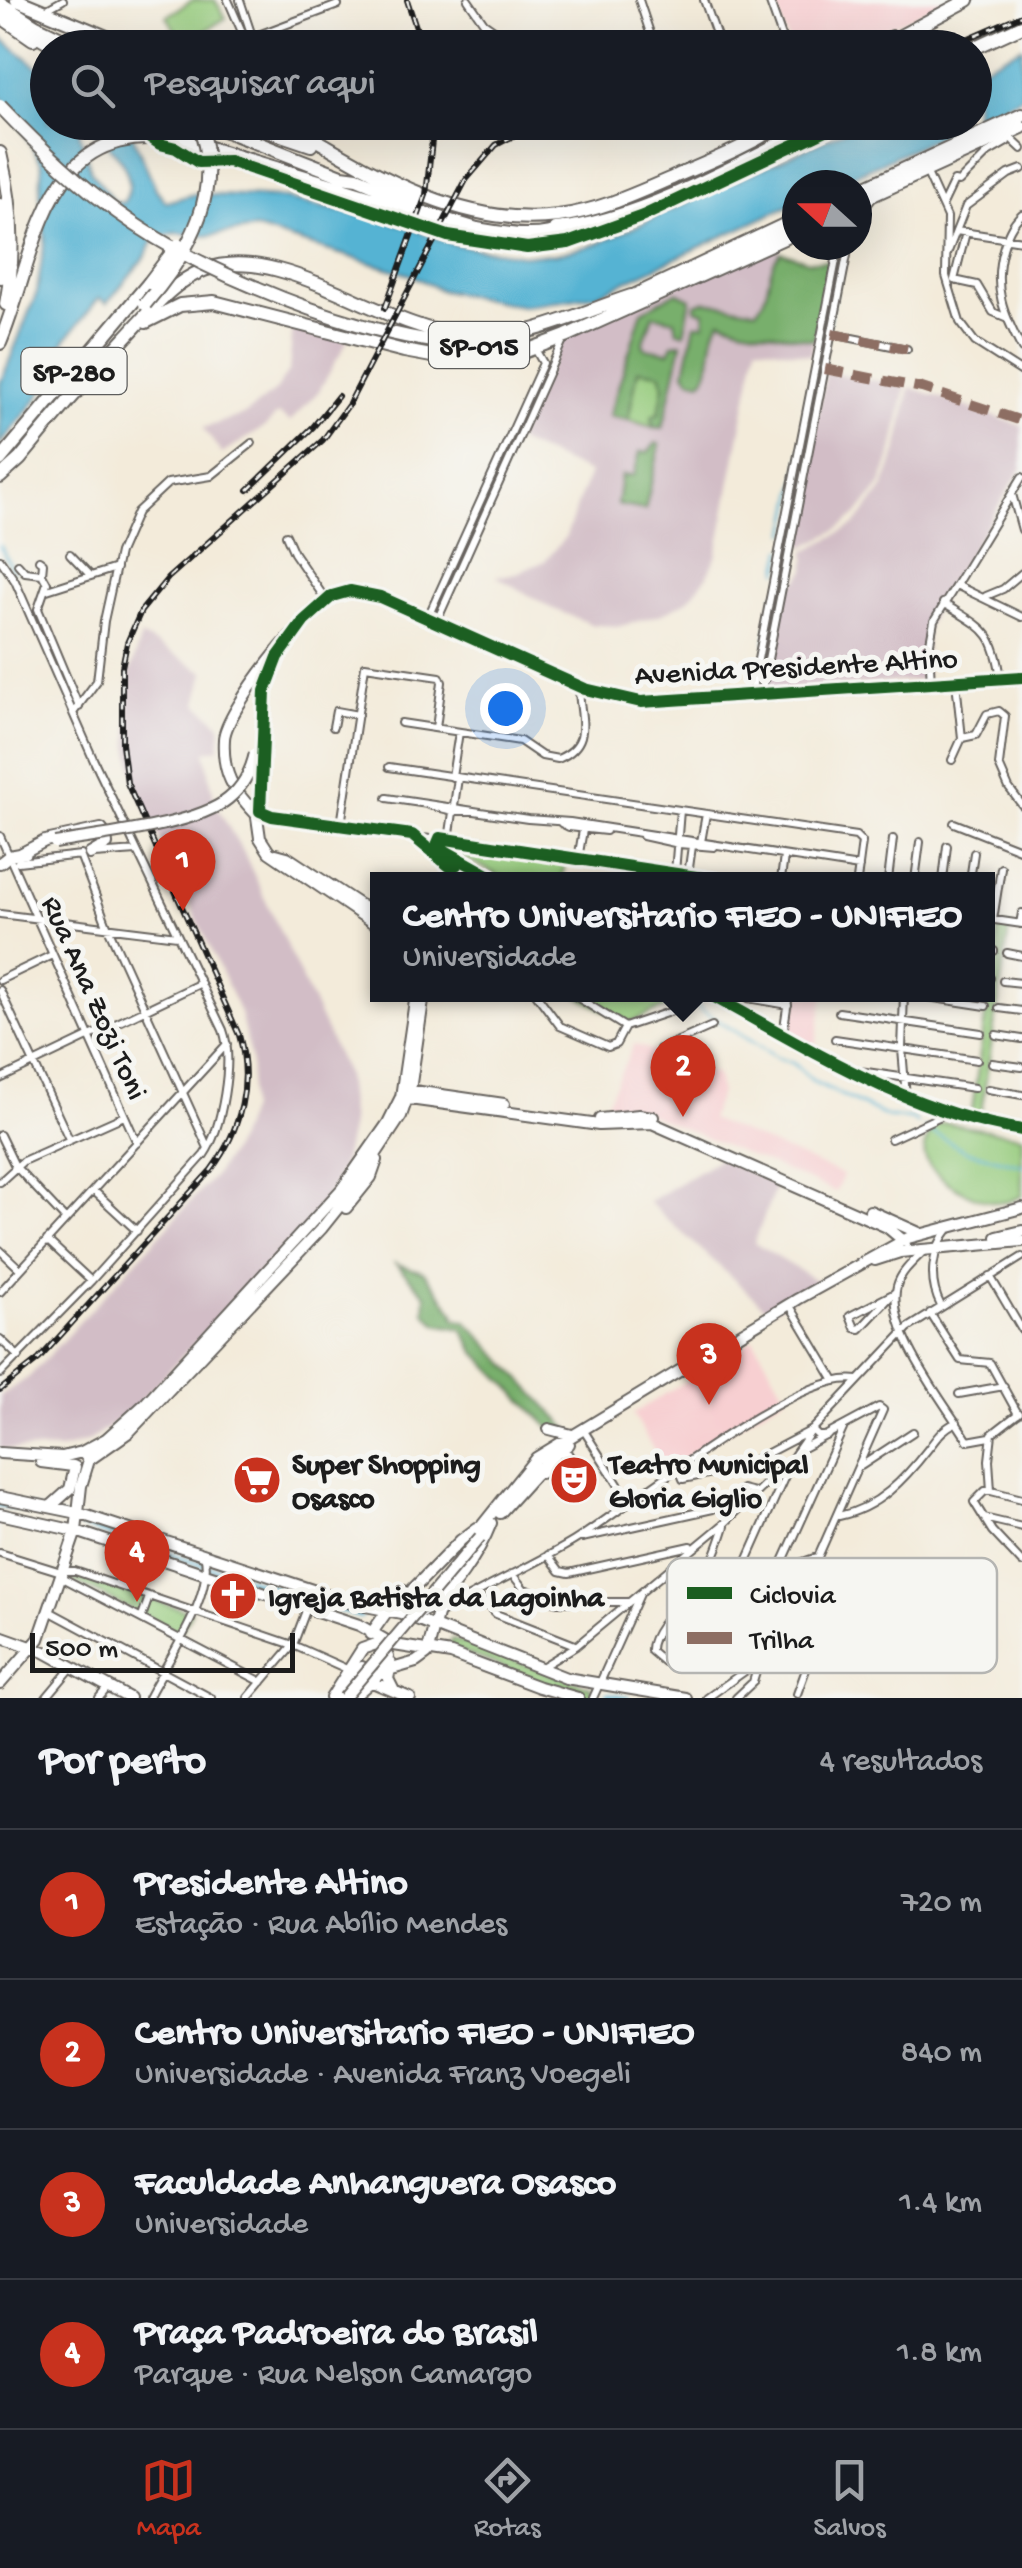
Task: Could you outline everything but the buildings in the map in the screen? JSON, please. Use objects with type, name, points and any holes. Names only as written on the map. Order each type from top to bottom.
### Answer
[{"type":"highway","points":[[18,0],[56,8],[98,30]]},
{"type":"highway","points":[[18,0],[80,30]]},
{"type":"highway","points":[[914,30],[968,0]]},
{"type":"highway","points":[[0,10],[31,30]]},
{"type":"highway","points":[[0,10],[44,30]]},
{"type":"highway","points":[[0,10],[30,34]]},
{"type":"highway","points":[[992,40],[1022,26]]},
{"type":"highway","name":"SP-015","points":[[0,106],[30,137]]},
{"type":"highway","points":[[992,128],[1022,114]]},
{"type":"highway","points":[[872,195],[1022,127]]},
{"type":"highway","name":"SP-015","points":[[33,140],[118,215],[203,266],[322,312],[436,342],[482,345],[550,333],[782,228]]},
{"type":"highway","points":[[0,343],[40,218],[56,189],[98,151],[129,140]]},
{"type":"highway","points":[[178,140],[464,226],[504,233],[551,234],[562,228]]},
{"type":"highway","name":"SP-280","points":[[0,460],[149,283],[186,233],[196,207],[201,170],[196,140]]},
{"type":"highway","points":[[0,475],[177,263],[203,208],[208,171],[204,140]]},
{"type":"highway","points":[[248,140],[342,176],[357,178]]},
{"type":"highway","points":[[271,140],[440,212],[498,225],[546,230],[609,219],[783,140]]},
{"type":"highway","points":[[294,140],[345,158]]},
{"type":"highway","points":[[316,140],[405,187],[482,216],[546,230]]},
{"type":"highway","points":[[458,206],[503,216],[555,217],[608,204],[749,140]]},
{"type":"highway","points":[[872,185],[967,140]]},
{"type":"highway","points":[[0,153],[11,218],[11,264],[0,325]]},
{"type":"highway","points":[[0,173],[11,218]]},
{"type":"highway","points":[[640,207],[682,173]]},
{"type":"highway","points":[[0,204],[0,286]]},
{"type":"highway","points":[[666,292],[670,286],[782,229]]},
{"type":"highway","points":[[131,332],[174,308],[214,302],[428,356],[466,360],[502,357],[566,336],[782,239]]},
{"type":"highway","points":[[0,475],[167,293],[203,270],[235,263],[268,266],[412,323],[468,337],[498,337],[535,330],[631,296]]},
{"type":"highway","points":[[322,312],[343,323],[421,348],[452,355],[502,357]]},
{"type":"main road","name":"Avenida Presidente Altino","points":[[326,600],[350,591],[380,597],[579,686],[641,702],[1021,678]]},
{"type":"main road","points":[[258,815],[232,785],[224,742],[228,720],[240,699],[326,600]]},
{"type":"main road","points":[[287,642],[265,691],[260,838],[276,855],[370,920]]},
{"type":"main road","points":[[12,861],[42,847],[212,809],[240,788],[256,753],[258,695],[265,669]]},
{"type":"main road","points":[[240,699],[258,695]]},
{"type":"main road","points":[[12,861],[45,840],[101,829],[107,844],[85,854]]},
{"type":"main road","points":[[276,855],[370,912]]},
{"type":"main road","points":[[340,1211],[405,1094],[415,1002]]},
{"type":"main road","points":[[283,1263],[340,1190],[378,1152],[401,1116],[422,1002]]},
{"type":"main road","points":[[405,1094],[602,1119],[640,1119],[919,1234]]},
{"type":"main road","points":[[465,1101],[605,1126],[640,1119]]},
{"type":"main road","points":[[572,1121],[587,1117]]},
{"type":"main road","points":[[45,1505],[70,1489],[80,1462],[127,1427],[283,1263],[340,1211],[374,1172],[378,1152]]},
{"type":"main road","points":[[363,1167],[367,1182]]},
{"type":"main road","points":[[340,1190],[340,1211]]},
{"type":"main road","points":[[337,1697],[482,1530],[573,1435],[890,1246],[919,1234],[1018,1211]]},
{"type":"main road","points":[[866,1213],[904,1240],[910,1251]]},
{"type":"main road","points":[[887,1227],[890,1246]]},
{"type":"main road","points":[[972,1244],[1022,1231]]},
{"type":"main road","points":[[482,1530],[461,1540],[420,1583],[409,1596],[415,1609],[427,1610],[441,1600],[478,1551],[482,1530],[536,1458],[586,1434],[880,1258],[926,1249],[1022,1241]]},
{"type":"main road","points":[[549,1430],[573,1435]]},
{"type":"main road","points":[[0,1456],[80,1462]]},
{"type":"main road","points":[[0,1684],[32,1647],[68,1575],[78,1515],[80,1462]]},
{"type":"main road","points":[[0,1494],[205,1557],[307,1606],[368,1630],[390,1644],[451,1654],[539,1688],[578,1698]]},
{"type":"main road","points":[[0,1514],[76,1530],[207,1572],[250,1578],[437,1621],[456,1636],[598,1686],[686,1698]]},
{"type":"main road","points":[[369,1606],[420,1583]]},
{"type":"main road","points":[[380,1621],[402,1590]]},
{"type":"main road","points":[[352,1698],[386,1670],[416,1662],[430,1648],[441,1600]]},
{"type":"main road","points":[[337,1697],[368,1630],[380,1621],[402,1614]]},
{"type":"main road","points":[[351,1666],[368,1630]]},
{"type":"main road","points":[[0,1636],[32,1647],[129,1698]]},
{"type":"main road","points":[[451,1654],[448,1642],[456,1636]]},
{"type":"main road","points":[[390,1644],[386,1670],[394,1691]]},
{"type":"main road","points":[[362,1649],[370,1645],[383,1648],[388,1657],[386,1670]]},
{"type":"main road","points":[[370,1681],[410,1698]]},
{"type":"main road","points":[[604,1698],[605,1690],[613,1688]]},
{"type":"street","points":[[228,0],[240,30],[248,24]]},
{"type":"street","points":[[240,0],[249,30]]},
{"type":"street","points":[[468,0],[484,23],[494,30]]},
{"type":"street","points":[[639,0],[649,30]]},
{"type":"street","points":[[704,0],[715,30]]},
{"type":"street","points":[[770,0],[780,30]]},
{"type":"street","points":[[279,30],[339,2]]},
{"type":"street","points":[[903,30],[943,13]]},
{"type":"street","points":[[1006,134],[1022,149]]},
{"type":"street","points":[[943,206],[954,181],[959,182],[988,153],[1007,142],[1006,134]]},
{"type":"street","points":[[946,255],[966,206],[1008,174],[1022,170]]},
{"type":"street","points":[[926,171],[948,224],[949,291],[965,331],[984,349],[1021,370]]},
{"type":"street","points":[[872,198],[876,193]]},
{"type":"street","points":[[1022,214],[1006,241],[998,281],[1005,318],[1022,349]]},
{"type":"street","points":[[956,231],[1022,241]]},
{"type":"street","points":[[966,232],[954,280],[958,284],[976,285],[992,312],[1005,318]]},
{"type":"street","points":[[756,696],[837,260]]},
{"type":"street","points":[[766,646],[847,260]]},
{"type":"street","points":[[836,264],[846,265]]},
{"type":"street","points":[[832,334],[907,348]]},
{"type":"street","points":[[432,620],[545,369],[566,336]]},
{"type":"street","points":[[534,348],[545,369]]},
{"type":"street","points":[[76,711],[97,681],[104,621],[124,538],[150,497],[172,481],[210,476],[252,443]]},
{"type":"street","points":[[931,682],[929,638],[944,603],[1022,478]]},
{"type":"street","points":[[1012,494],[1022,530]]},
{"type":"street","points":[[1003,508],[1016,512]]},
{"type":"street","points":[[286,534],[294,553],[326,600]]},
{"type":"street","points":[[70,554],[90,575]]},
{"type":"street","points":[[0,559],[15,581],[76,711],[227,1044],[218,1120],[208,1149],[91,1281],[0,1374]]},
{"type":"street","points":[[39,560],[48,583],[38,609],[73,692],[76,711]]},
{"type":"street","points":[[18,564],[25,572],[42,574]]},
{"type":"street","points":[[47,590],[116,568]]},
{"type":"street","points":[[984,597],[998,592],[1022,573]]},
{"type":"street","points":[[956,585],[1022,617]]},
{"type":"street","points":[[997,603],[998,592]]},
{"type":"street","points":[[944,603],[990,636],[996,646],[1001,678]]},
{"type":"street","points":[[342,826],[366,666],[441,678],[436,728]]},
{"type":"street","points":[[952,760],[962,738],[956,682]]},
{"type":"street","points":[[401,723],[520,740],[554,760],[574,749],[582,730],[584,714],[579,686]]},
{"type":"street","points":[[73,692],[90,694]]},
{"type":"street","points":[[333,726],[336,711],[358,715]]},
{"type":"street","points":[[962,738],[976,735],[987,714],[1004,714],[1007,722],[999,744],[1000,771],[1022,805]]},
{"type":"street","points":[[459,732],[453,808],[438,847],[482,872]]},
{"type":"street","points":[[389,768],[844,834],[862,842],[858,872]]},
{"type":"street","points":[[387,798],[522,821],[585,824],[692,846],[716,846]]},
{"type":"street","points":[[680,810],[680,872]]},
{"type":"street","points":[[701,842],[706,814]]},
{"type":"street","points":[[258,815],[656,872]]},
{"type":"street","points":[[561,823],[582,830],[607,830]]},
{"type":"street","points":[[954,823],[1022,850]]},
{"type":"street","points":[[578,859],[582,830]]},
{"type":"street","points":[[412,835],[455,872]]},
{"type":"street","name":"Rua Ana Zozi Toni","points":[[0,836],[137,1143]]},
{"type":"street","points":[[889,872],[893,839]]},
{"type":"street","points":[[677,842],[701,842],[859,867]]},
{"type":"street","points":[[916,872],[920,842]]},
{"type":"street","points":[[682,872],[692,846]]},
{"type":"street","points":[[944,872],[947,846]]},
{"type":"street","points":[[12,861],[138,851]]},
{"type":"street","points":[[971,872],[974,853]]},
{"type":"street","points":[[85,854],[108,928],[208,1149]]},
{"type":"street","points":[[783,872],[784,856]]},
{"type":"street","points":[[452,868],[462,861]]},
{"type":"street","points":[[995,894],[1000,868]]},
{"type":"street","points":[[995,920],[1021,924],[1022,913]]},
{"type":"street","points":[[0,914],[178,936]]},
{"type":"street","points":[[1007,954],[1022,956]]},
{"type":"street","points":[[0,980],[52,955]]},
{"type":"street","points":[[1003,980],[1022,983]]},
{"type":"street","points":[[0,1079],[201,982]]},
{"type":"street","points":[[0,990],[69,1140]]},
{"type":"street","points":[[542,1002],[560,1026],[608,1047],[616,1044],[624,1027],[684,1007]]},
{"type":"street","points":[[585,1002],[624,1027]]},
{"type":"street","points":[[724,1002],[906,1098],[946,1113],[1022,1130]]},
{"type":"street","points":[[742,1012],[746,1002]]},
{"type":"street","points":[[778,1002],[788,1004],[783,1034]]},
{"type":"street","points":[[905,1002],[902,1049],[906,1098]]},
{"type":"street","points":[[959,1002],[986,1006]]},
{"type":"street","points":[[1000,1008],[1022,1011]]},
{"type":"street","points":[[839,1012],[981,1033]]},
{"type":"street","points":[[660,1048],[712,1026]]},
{"type":"street","points":[[996,1035],[1022,1039]]},
{"type":"street","points":[[835,1039],[977,1060]]},
{"type":"street","points":[[0,1292],[227,1044]]},
{"type":"street","points":[[992,1064],[1022,1068]]},
{"type":"street","points":[[847,1069],[974,1088]]},
{"type":"street","points":[[988,1090],[1022,1095]]},
{"type":"street","points":[[891,1139],[946,1113]]},
{"type":"street","points":[[0,1182],[14,1166],[124,1116]]},
{"type":"street","points":[[0,1135],[14,1166],[66,1220]]},
{"type":"street","points":[[93,1191],[137,1230]]},
{"type":"street","points":[[942,1306],[932,1276],[938,1248],[950,1227]]},
{"type":"street","points":[[48,1240],[91,1281]]},
{"type":"street","points":[[894,1293],[850,1316],[856,1330],[894,1293],[901,1276],[926,1249]]},
{"type":"street","points":[[0,1250],[20,1269]]},
{"type":"street","points":[[681,1558],[713,1534],[815,1436],[858,1380],[903,1332],[1022,1257]]},
{"type":"street","points":[[990,1276],[1022,1330]]},
{"type":"street","points":[[894,1293],[903,1332],[957,1422],[970,1441],[990,1438]]},
{"type":"street","points":[[792,1309],[835,1381]]},
{"type":"street","points":[[930,1313],[960,1360],[990,1364],[1020,1413],[997,1428],[990,1438],[991,1491]]},
{"type":"street","points":[[0,1339],[19,1356]]},
{"type":"street","points":[[594,1532],[679,1469],[791,1398],[835,1381],[858,1380]]},
{"type":"street","points":[[960,1394],[1004,1386]]},
{"type":"street","points":[[661,1482],[741,1467],[790,1440],[830,1435],[879,1407],[883,1414],[815,1558]]},
{"type":"street","points":[[837,1516],[879,1502],[925,1453],[937,1434],[957,1422]]},
{"type":"street","points":[[785,1558],[844,1426]]},
{"type":"street","points":[[860,1467],[913,1432]]},
{"type":"street","points":[[586,1434],[630,1503]]},
{"type":"street","points":[[830,1435],[831,1453]]},
{"type":"street","points":[[748,1558],[795,1454],[815,1436]]},
{"type":"street","points":[[790,1440],[795,1454]]},
{"type":"street","points":[[782,1482],[784,1464]]},
{"type":"street","points":[[679,1469],[682,1479]]},
{"type":"street","points":[[772,1476],[782,1482]]},
{"type":"street","points":[[441,1600],[449,1606],[464,1600],[594,1532],[713,1508],[742,1489],[754,1493]]},
{"type":"street","points":[[1022,1499],[991,1491],[973,1499],[1004,1546],[1022,1563]]},
{"type":"street","points":[[983,1518],[1022,1527]]},
{"type":"street","points":[[713,1558],[726,1522]]},
{"type":"street","points":[[1004,1546],[1007,1523]]},
{"type":"street","points":[[713,1534],[718,1536],[716,1552]]},
{"type":"street","points":[[548,1555],[560,1571],[569,1573],[696,1545]]},
{"type":"street","points":[[0,1554],[124,1588],[351,1666]]},
{"type":"street","points":[[148,1698],[195,1611],[207,1572],[205,1557]]},
{"type":"street","points":[[538,1668],[576,1646],[667,1570]]},
{"type":"street","points":[[512,1574],[524,1590],[557,1602],[629,1602]]},
{"type":"street","points":[[68,1575],[262,1682]]},
{"type":"street","points":[[118,1605],[124,1588]]},
{"type":"street","points":[[593,1698],[640,1593]]},
{"type":"street","points":[[476,1594],[496,1614],[576,1646]]},
{"type":"street","points":[[142,1618],[149,1596]]},
{"type":"street","points":[[437,1621],[464,1600]]},
{"type":"street","points":[[629,1602],[632,1613]]},
{"type":"street","points":[[248,1698],[292,1645],[307,1606]]},
{"type":"street","points":[[49,1611],[211,1698]]},
{"type":"street","points":[[667,1621],[650,1644],[652,1654],[667,1661]]},
{"type":"street","points":[[46,1698],[72,1667]]},
{"type":"street","points":[[707,1698],[743,1673]]},
{"type":"street","points":[[736,1698],[753,1682],[755,1673]]},
{"type":"street","points":[[797,1694],[804,1673]]},
{"type":"street","points":[[99,1698],[108,1687]]},
{"type":"shaded area","points":[[774,0],[947,0],[883,30],[785,30]]},
{"type":"shaded area","points":[[775,241],[782,260],[830,261],[811,355],[757,345],[717,555],[706,578],[687,601],[662,614],[621,626],[593,625],[551,608],[496,576],[515,574],[545,561],[566,536],[589,473],[516,441],[563,337]]},
{"type":"shaded area","points":[[293,324],[348,340],[319,391],[290,422],[278,414],[222,454],[203,428],[246,414],[275,391],[289,370]]},
{"type":"shaded area","points":[[826,372],[906,386],[893,451],[881,485],[857,515],[805,547],[794,538]]},
{"type":"shaded area","points":[[910,387],[1022,426],[1022,468],[927,626],[926,676],[922,680],[768,689],[765,683],[784,588],[806,570],[806,551],[855,525],[883,489],[897,452]]},
{"type":"shaded area","points":[[141,636],[205,672],[197,703],[221,725],[219,748],[205,751],[215,804],[244,853],[346,1074],[351,1124],[342,1166],[324,1206],[130,1412],[89,1441],[62,1450],[0,1449],[0,1396],[29,1377],[215,1175],[237,1141],[249,1109],[251,1061],[240,1013],[137,789],[129,746],[128,680]]},
{"type":"shaded area","points":[[793,1002],[823,1002],[815,1049],[788,1034]]},
{"type":"shaded area","points":[[634,1044],[717,1075],[720,1093],[710,1119],[843,1175],[836,1192],[642,1111],[601,1114]]},
{"type":"shaded area","points":[[720,1158],[776,1186],[754,1243],[819,1282],[770,1312],[648,1202]]},
{"type":"shaded area","points":[[754,1339],[786,1396],[665,1470],[633,1414]]},
{"type":"green space","points":[[193,0],[215,0],[226,18],[206,30],[175,30],[167,16]]},
{"type":"green space","points":[[781,252],[782,260],[830,261],[814,340],[721,320],[706,374],[702,381],[690,379],[685,372],[695,324],[705,324],[704,312],[695,309],[696,304],[704,301],[756,310]]},
{"type":"green space","points":[[677,292],[691,299],[684,333],[677,331],[675,320],[653,315],[643,344],[645,348],[669,352],[673,344],[682,343],[663,428],[653,427],[652,416],[659,413],[664,386],[660,373],[638,370],[628,420],[609,416],[642,311]]},
{"type":"green space","points":[[638,370],[660,373],[664,386],[659,413],[652,416],[653,427],[628,420]]},
{"type":"green space","points":[[656,443],[660,445],[645,510],[617,505],[621,476],[634,475],[640,452],[648,452]]},
{"type":"green space","points":[[443,842],[565,862],[563,872],[492,872],[442,846]]},
{"type":"green space","points":[[998,926],[1009,929],[980,1119],[971,1117],[987,1002],[995,1002]]},
{"type":"green space","points":[[589,1002],[675,1003],[628,1023]]},
{"type":"green space","points":[[946,1123],[1022,1136],[1022,1196],[1007,1202],[985,1200],[959,1190],[937,1174],[929,1165],[925,1148],[934,1125]]},
{"type":"green space","points":[[396,1264],[424,1272],[454,1312],[455,1319],[466,1321],[569,1430],[551,1429],[475,1352],[462,1329],[437,1324],[425,1313],[426,1295]]},
{"type":"green space","points":[[71,1573],[191,1612],[180,1633],[67,1578]]},
{"type":"green space","points":[[452,1639],[591,1687],[592,1695],[553,1686],[449,1647]]},
{"type":"water","points":[[0,37],[30,61],[30,140],[81,140],[91,171],[114,202],[123,203],[129,182],[121,161],[102,140],[134,140],[156,189],[166,202],[195,194],[281,198],[400,224],[455,245],[523,255],[556,254],[597,244],[824,140],[930,140],[865,170],[782,170],[782,209],[596,295],[522,306],[440,290],[411,275],[256,229],[206,236],[176,233],[155,238],[145,257],[107,303],[99,298],[63,343],[57,367],[38,398],[0,445],[0,384],[37,292],[45,238],[40,193],[42,164],[0,96]]},
{"type":"water","points":[[1022,47],[1022,96],[992,111],[992,62]]},
{"type":"waterway","points":[[787,533],[840,260]]},
{"type":"waterway","points":[[0,545],[13,572]]},
{"type":"waterway","points":[[779,571],[783,549]]},
{"type":"waterway","points":[[766,642],[775,594]]},
{"type":"waterway","points":[[48,647],[74,705]]},
{"type":"waterway","points":[[693,1002],[777,1058],[793,1063],[814,1082],[887,1117],[917,1123]]},
{"type":"waterway","points":[[924,1128],[966,1151],[1022,1165]]},
{"type":"waterway","points":[[0,1504],[37,1511]]},
{"type":"waterway","points":[[49,1515],[360,1616]]},
{"type":"waterway","points":[[608,1695],[627,1698]]},
{"type":"railway","points":[[407,0],[417,30]]},
{"type":"railway","points":[[987,30],[1022,15]]},
{"type":"railway","points":[[385,308],[426,195],[432,140]]},
{"type":"railway","points":[[0,1390],[39,1359],[211,1170],[230,1139],[242,1106],[245,1071],[239,1035],[127,783],[122,744],[122,667],[127,643],[141,611],[168,578],[323,440],[349,404],[466,180],[496,145],[506,140]]},
{"type":"railway","points":[[248,490],[313,427],[338,396]]},
{"type":"marked path","points":[[832,334],[907,349]]},
{"type":"marked path","points":[[825,369],[922,388],[1022,421]]},
{"type":"cycle path","points":[[154,140],[198,162],[229,161],[448,236],[527,248],[568,243],[643,216],[805,140]]},
{"type":"cycle path","points":[[461,861],[452,868],[412,835],[272,816],[260,811],[265,691],[278,657],[304,621],[332,596],[350,591],[380,597],[585,689],[641,702],[1022,677]]},
{"type":"cycle path","points":[[483,872],[440,848],[440,838],[663,872]]},
{"type":"cycle path","points":[[724,1002],[899,1094],[939,1109],[1022,1130]]},
{"type":"place","name":"Presidente Altino","points":[[183,911]]},
{"type":"place","name":"Centro Universitario FIEO - UNIFIEO","points":[[683,1117]]},
{"type":"place","name":"Faculdade Anhanguera Osasco","points":[[709,1405]]},
{"type":"place","name":"Super Shopping Osasco","points":[[257,1480]]},
{"type":"place","name":"Teatro Municipal Gloria Giglio","points":[[574,1480]]},
{"type":"place","name":"Igreja Batista da Lagoinha","points":[[233,1596]]},
{"type":"place","name":"Praça Padroeira do Brasil","points":[[137,1602]]}]
